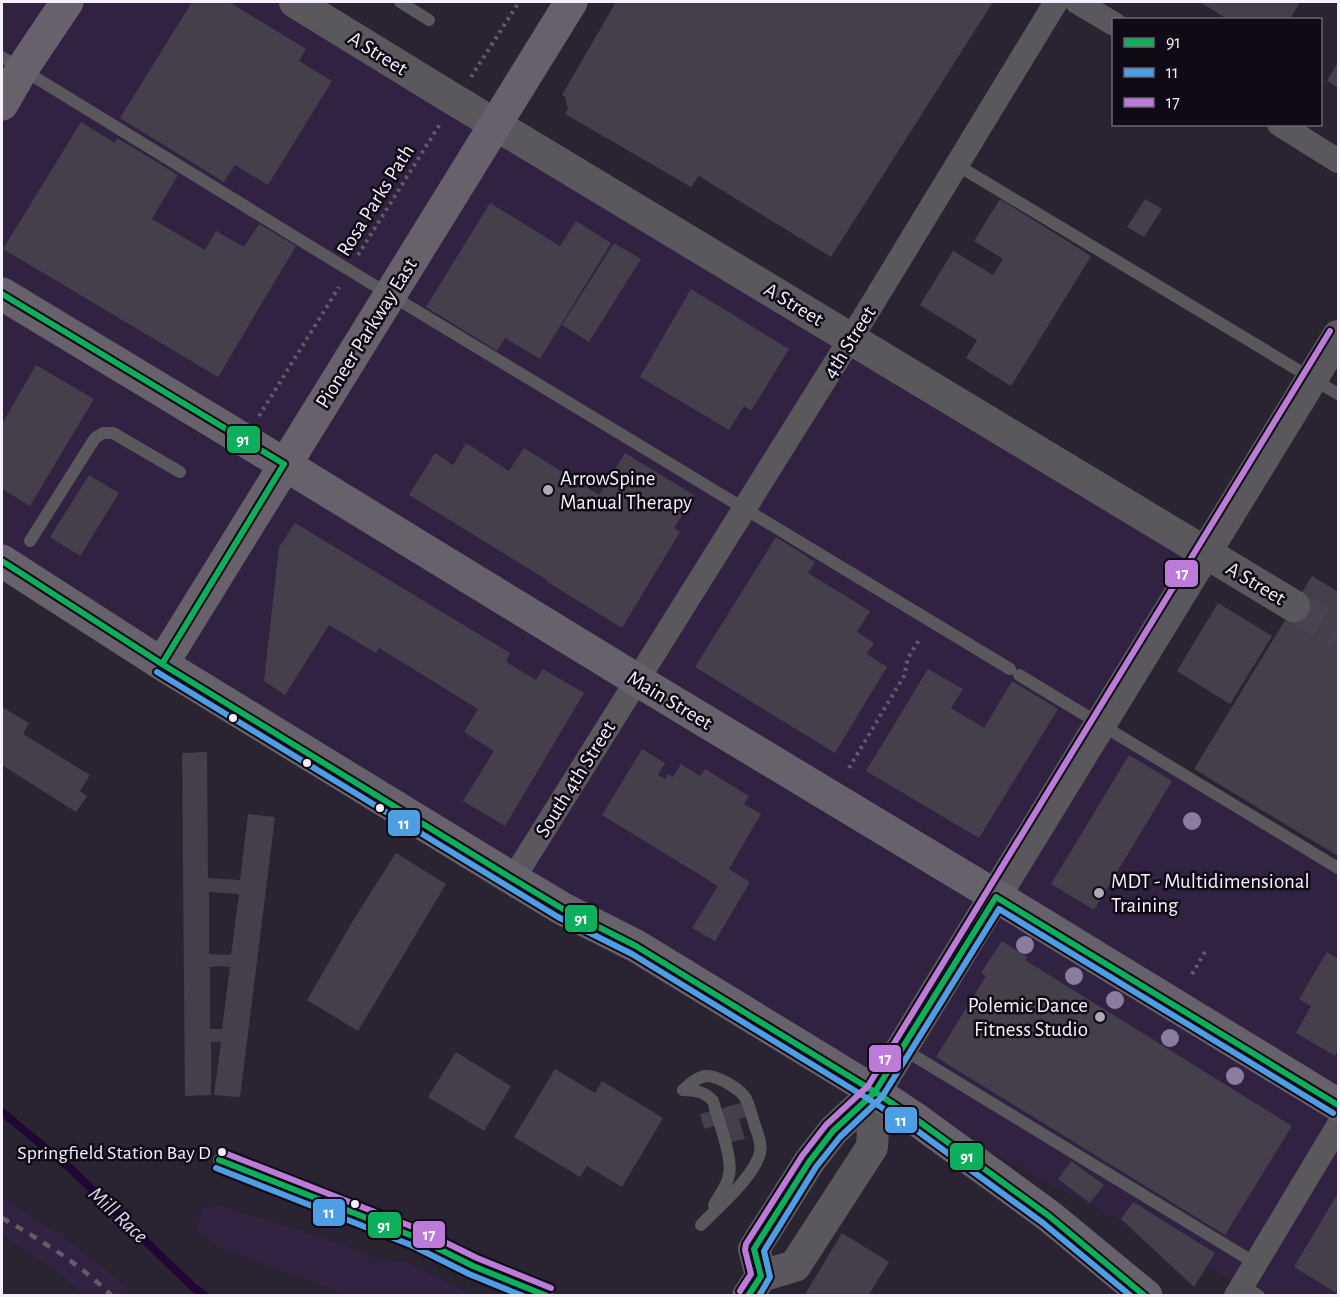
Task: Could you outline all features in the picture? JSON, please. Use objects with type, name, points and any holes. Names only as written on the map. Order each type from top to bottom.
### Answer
[{"type":"main road","points":[[2,104],[12,63],[67,2]]},
{"type":"main road","name":"Pioneer Parkway East","points":[[162,664],[570,2]]},
{"type":"main road","name":"Main Street","points":[[2,294],[1338,1105]]},
{"type":"main road","points":[[2,561],[162,664],[513,879],[563,909],[636,946],[875,1092],[1049,1216],[1146,1296]]},
{"type":"street","name":"A Street","points":[[295,2],[1294,606]]},
{"type":"street","name":"4th Street","points":[[637,680],[851,339],[1056,2]]},
{"type":"street","points":[[1077,2],[1112,23]]},
{"type":"street","points":[[1282,126],[1338,161]]},
{"type":"street","points":[[875,1092],[872,1147],[795,1266],[754,1286],[754,1249],[815,1154],[833,1131],[875,1092],[1205,553],[1325,386],[1338,336]]},
{"type":"street","name":"South 4th Street","points":[[513,879],[637,680]]},
{"type":"street","points":[[1246,1292],[1256,1263],[1338,1126]]},
{"type":"lane","points":[[400,2],[429,20]]},
{"type":"lane","points":[[12,63],[349,270],[1338,868]]},
{"type":"lane","points":[[957,165],[1325,386]]},
{"type":"lane","points":[[30,542],[95,438],[104,433],[113,433],[180,472]]},
{"type":"lane","points":[[902,1049],[1256,1263]]},
{"type":"lane","points":[[707,1076],[739,1090],[746,1099],[760,1143],[760,1153],[744,1181],[701,1225],[728,1180],[729,1158],[713,1101],[695,1090],[683,1090],[692,1082],[707,1076]]},
{"type":"lane","points":[[219,1160],[415,1237],[473,1266],[548,1296]]},
{"type":"path","name":"Rosa Parks Path","points":[[259,416],[432,136],[519,2]]},
{"type":"path","points":[[849,768],[904,676],[908,658],[930,622]]},
{"type":"path","points":[[1192,974],[1206,950]]},
{"type":"shaded area","points":[[2,2],[297,2],[1205,553],[1101,724],[1338,868],[1338,1295],[1259,1295],[875,1092],[2,555]]},
{"type":"shaded area","points":[[2,1198],[60,1234],[115,1277],[134,1295],[84,1295],[55,1270],[2,1235]]},
{"type":"shaded area","points":[[222,1206],[337,1242],[379,1259],[407,1262],[473,1295],[348,1295],[214,1245],[196,1230],[203,1208]]},
{"type":"building","points":[[192,2],[229,2],[306,49],[299,61],[332,81],[268,185],[235,165],[224,182],[120,118]]},
{"type":"building","points":[[616,2],[993,2],[831,257],[699,176],[691,187],[565,114],[568,109],[565,97],[562,95]]},
{"type":"building","points":[[1200,2],[1300,2],[1290,18],[1226,18]]},
{"type":"building","points":[[1338,62],[1338,88],[1327,81]]},
{"type":"building","points":[[81,122],[115,143],[117,138],[178,175],[152,219],[205,250],[216,231],[244,247],[259,224],[296,246],[218,377],[3,249]]},
{"type":"building","points":[[1000,199],[1091,256],[1011,386],[966,358],[977,340],[920,305],[953,251],[993,275],[1003,259],[974,241]]},
{"type":"building","points":[[1145,199],[1162,209],[1144,237],[1127,227]]},
{"type":"building","points":[[490,203],[560,246],[576,221],[611,243],[540,359],[505,338],[497,351],[426,307]]},
{"type":"building","points":[[614,243],[641,259],[589,342],[562,325]]},
{"type":"building","points":[[691,289],[789,349],[751,411],[744,406],[729,430],[640,377]]},
{"type":"building","points":[[36,365],[94,399],[30,506],[2,489],[2,424]]},
{"type":"building","points":[[466,443],[509,471],[524,448],[599,495],[625,453],[694,495],[674,528],[680,532],[622,628],[409,495],[435,453],[453,465]]},
{"type":"building","points":[[89,475],[119,493],[80,556],[50,537]]},
{"type":"building","points":[[295,523],[510,653],[506,662],[536,680],[543,669],[584,693],[505,826],[463,801],[494,751],[464,732],[478,709],[379,648],[376,653],[329,625],[285,695],[264,681],[279,547]]},
{"type":"building","points":[[776,537],[815,562],[808,573],[870,611],[857,632],[874,643],[867,654],[887,667],[835,753],[695,667]]},
{"type":"building","points":[[1312,576],[1338,592],[1338,856],[1194,769]]},
{"type":"building","points":[[1218,603],[1272,636],[1230,704],[1177,671]]},
{"type":"building","points":[[928,669],[963,689],[951,708],[984,728],[1012,681],[1058,709],[979,838],[866,771]]},
{"type":"building","points":[[2,707],[29,723],[23,734],[90,775],[80,791],[87,796],[76,812],[2,765]]},
{"type":"building","points":[[642,749],[665,763],[658,775],[665,779],[668,774],[673,777],[681,764],[700,776],[705,769],[749,796],[744,804],[761,814],[729,869],[750,882],[715,941],[692,928],[718,886],[602,815]]},
{"type":"building","points":[[207,752],[208,878],[240,880],[248,814],[275,817],[240,1097],[214,1095],[221,1042],[211,1042],[211,1095],[185,1096],[182,753]],"holes":[[[209,892],[239,894],[231,955],[209,954]],[[210,967],[230,967],[222,1029],[210,1029]]]},
{"type":"building","points":[[1129,755],[1172,781],[1094,910],[1051,884]]},
{"type":"building","points":[[396,853],[446,884],[358,1031],[307,1000]]},
{"type":"building","points":[[1002,941],[1027,957],[1025,960],[1292,1126],[1225,1235],[936,1057],[986,976],[981,973]]},
{"type":"building","points":[[1327,952],[1338,959],[1338,1050],[1335,1056],[1296,1033],[1311,1006],[1299,999]]},
{"type":"building","points":[[456,1052],[511,1086],[484,1131],[428,1097]]},
{"type":"building","points":[[555,1069],[595,1093],[602,1081],[663,1118],[622,1187],[587,1166],[580,1177],[514,1137]]},
{"type":"building","points":[[752,1100],[756,1115],[739,1119],[745,1139],[727,1143],[722,1124],[704,1129],[700,1114]]},
{"type":"building","points":[[1071,1161],[1104,1185],[1090,1203],[1058,1179]]},
{"type":"building","points":[[1338,1193],[1338,1294],[1294,1267]]},
{"type":"building","points":[[1133,1202],[1215,1253],[1194,1287],[1121,1219]]},
{"type":"building","points":[[842,1233],[889,1262],[868,1296],[804,1296]]},
{"type":"waterway","name":"Mill Race","points":[[2,1112],[71,1169],[205,1296]]},
{"type":"tunnel","points":[[1294,606],[1338,633]]},
{"type":"railway","points":[[2,1218],[60,1253],[112,1296]]},
{"type":"transit line","name":"91","points":[[2,294],[284,464],[162,664]]},
{"type":"transit line","name":"17","points":[[740,1291],[751,1274],[745,1250],[746,1244],[802,1156],[826,1125],[868,1086],[1330,331]]},
{"type":"transit line","name":"91","points":[[2,561],[162,664],[513,879],[563,909],[636,946],[875,1092],[1049,1216],[1145,1296]]},
{"type":"transit line","name":"11","points":[[157,672],[558,917],[632,954],[870,1100],[912,1127],[1043,1223],[1131,1296]]},
{"type":"transit line","name":"91","points":[[748,1296],[761,1276],[754,1249],[809,1162],[833,1131],[875,1092],[996,897],[1338,1105]]},
{"type":"transit line","name":"11","points":[[759,1296],[770,1277],[764,1251],[816,1167],[840,1137],[882,1097],[999,909],[1333,1113]]},
{"type":"transit line","name":"17","points":[[222,1152],[418,1229],[477,1258],[551,1288]]},
{"type":"transit line","name":"91","points":[[219,1160],[415,1237],[473,1266],[547,1296]]},
{"type":"transit line","name":"11","points":[[216,1168],[411,1245],[469,1274],[523,1296]]},
{"type":"place","name":"ArrowSpine Manual Therapy","points":[[548,490]]},
{"type":"place","name":"MDT - Multidimensional Training","points":[[1099,893]]},
{"type":"place","name":"Polemic Dance Fitness Studio","points":[[1100,1017]]},
{"type":"place","name":"Springfield Station Bay D","points":[[222,1152]]}]
